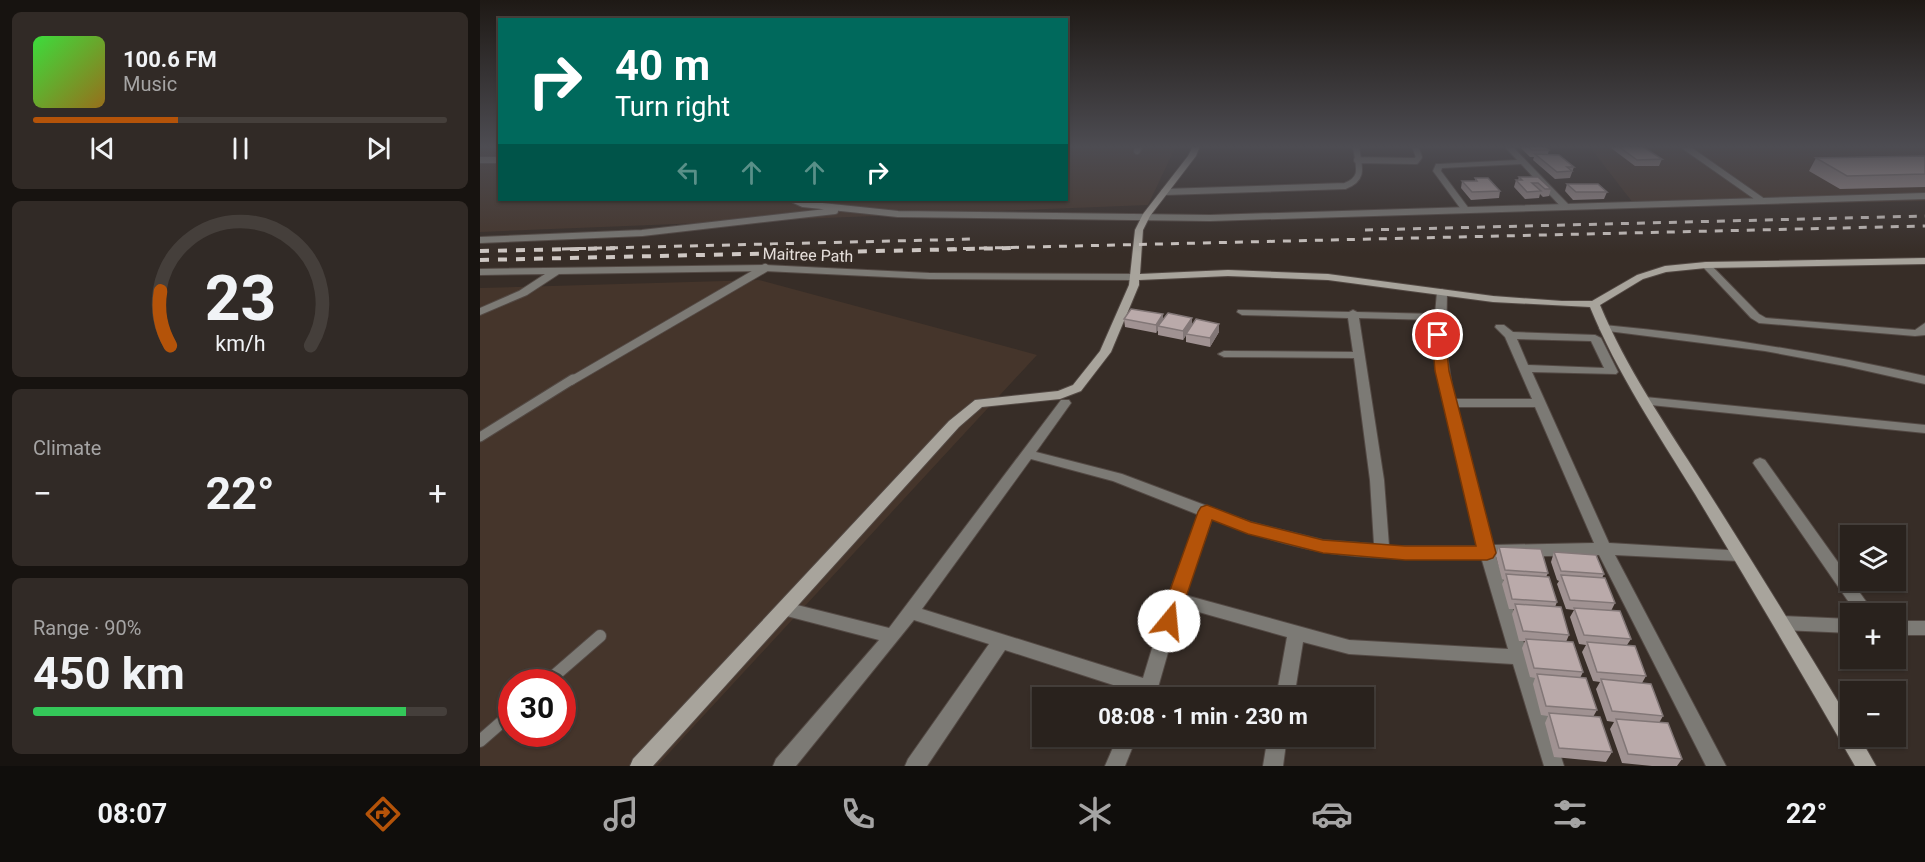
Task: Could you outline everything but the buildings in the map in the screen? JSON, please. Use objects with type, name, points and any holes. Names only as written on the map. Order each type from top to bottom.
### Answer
[{"type":"street","points":[[640,766],[954,424],[979,403],[1060,395],[1077,388],[1105,352],[1134,285],[1137,236],[1146,216],[1172,182]]},
{"type":"street","points":[[1445,182],[1466,210]]},
{"type":"street","points":[[1542,182],[1566,207]]},
{"type":"street","points":[[1135,277],[1228,273],[1317,277],[1562,304],[1594,304],[1640,277],[1665,269],[1706,265],[1925,261]]},
{"type":"street","points":[[1706,265],[1755,316],[1763,321],[1916,333],[1921,333],[1925,326]]},
{"type":"street","name":"Maitree Path","points":[[480,272],[765,268],[928,276],[1135,277]]},
{"type":"street","points":[[480,312],[523,293],[556,271]]},
{"type":"street","points":[[1442,292],[1438,335],[1442,371],[1449,403],[1487,553],[1554,766]]},
{"type":"street","points":[[1594,304],[1604,328],[1645,401],[1782,623],[1866,766]]},
{"type":"street","points":[[1242,312],[1440,316]]},
{"type":"street","points":[[1353,313],[1377,480],[1382,551]]},
{"type":"street","points":[[1604,328],[1675,334],[1771,349],[1924,380]]},
{"type":"street","points":[[1524,368],[1612,372],[1595,338],[1505,331],[1524,368],[1604,549],[1716,766]]},
{"type":"street","points":[[1224,354],[1360,356]]},
{"type":"street","points":[[1645,401],[1925,429]]},
{"type":"street","points":[[783,766],[893,636],[1065,403]]},
{"type":"street","points":[[1449,403],[1538,403]]},
{"type":"street","points":[[1028,454],[1117,477],[1248,527],[1323,546],[1382,551],[1487,553],[1604,549],[1739,555]]},
{"type":"street","points":[[1760,463],[1860,603]]},
{"type":"street","points":[[1150,687],[1175,599],[1207,512]]},
{"type":"street","points":[[1175,599],[1348,647],[1520,657]]},
{"type":"street","points":[[785,609],[893,636]]},
{"type":"street","points":[[911,612],[1131,687]]},
{"type":"street","points":[[1782,623],[1840,626]]},
{"type":"street","points":[[1906,628],[1925,628]]},
{"type":"street","points":[[1287,687],[1296,633]]},
{"type":"street","points":[[915,766],[1001,641]]},
{"type":"street","points":[[1115,766],[1123,747]]},
{"type":"street","points":[[1273,766],[1276,747]]},
{"type":"lane","points":[[1164,192],[1306,189],[1345,186],[1356,182]]},
{"type":"lane","points":[[1735,182],[1761,200]]},
{"type":"lane","points":[[796,201],[803,204],[898,214],[1210,218],[1925,196]]},
{"type":"lane","points":[[480,240],[642,234],[852,209]]},
{"type":"lane","points":[[480,437],[765,268]]},
{"type":"lane","points":[[562,669],[600,636]]},
{"type":"lane","points":[[480,741],[498,725]]},
{"type":"shaded area","points":[[480,182],[498,182],[498,201],[1068,201],[1068,182],[1159,182],[1148,205],[480,232]]},
{"type":"shaded area","points":[[1617,182],[1925,182],[1925,201],[1637,208]]},
{"type":"shaded area","points":[[759,280],[1037,355],[657,766],[480,766],[480,288]]},
{"type":"railway","points":[[1365,230],[1925,216]]},
{"type":"railway","points":[[947,249],[1925,226]]},
{"type":"railway","points":[[562,249],[975,239]]},
{"type":"railway","points":[[480,251],[624,248]]},
{"type":"railway","points":[[480,260],[1011,248]]},
{"type":"route","points":[[1169,621],[1207,512],[1248,527],[1323,546],[1405,553],[1487,553],[1449,403],[1442,371],[1438,335]]}]
